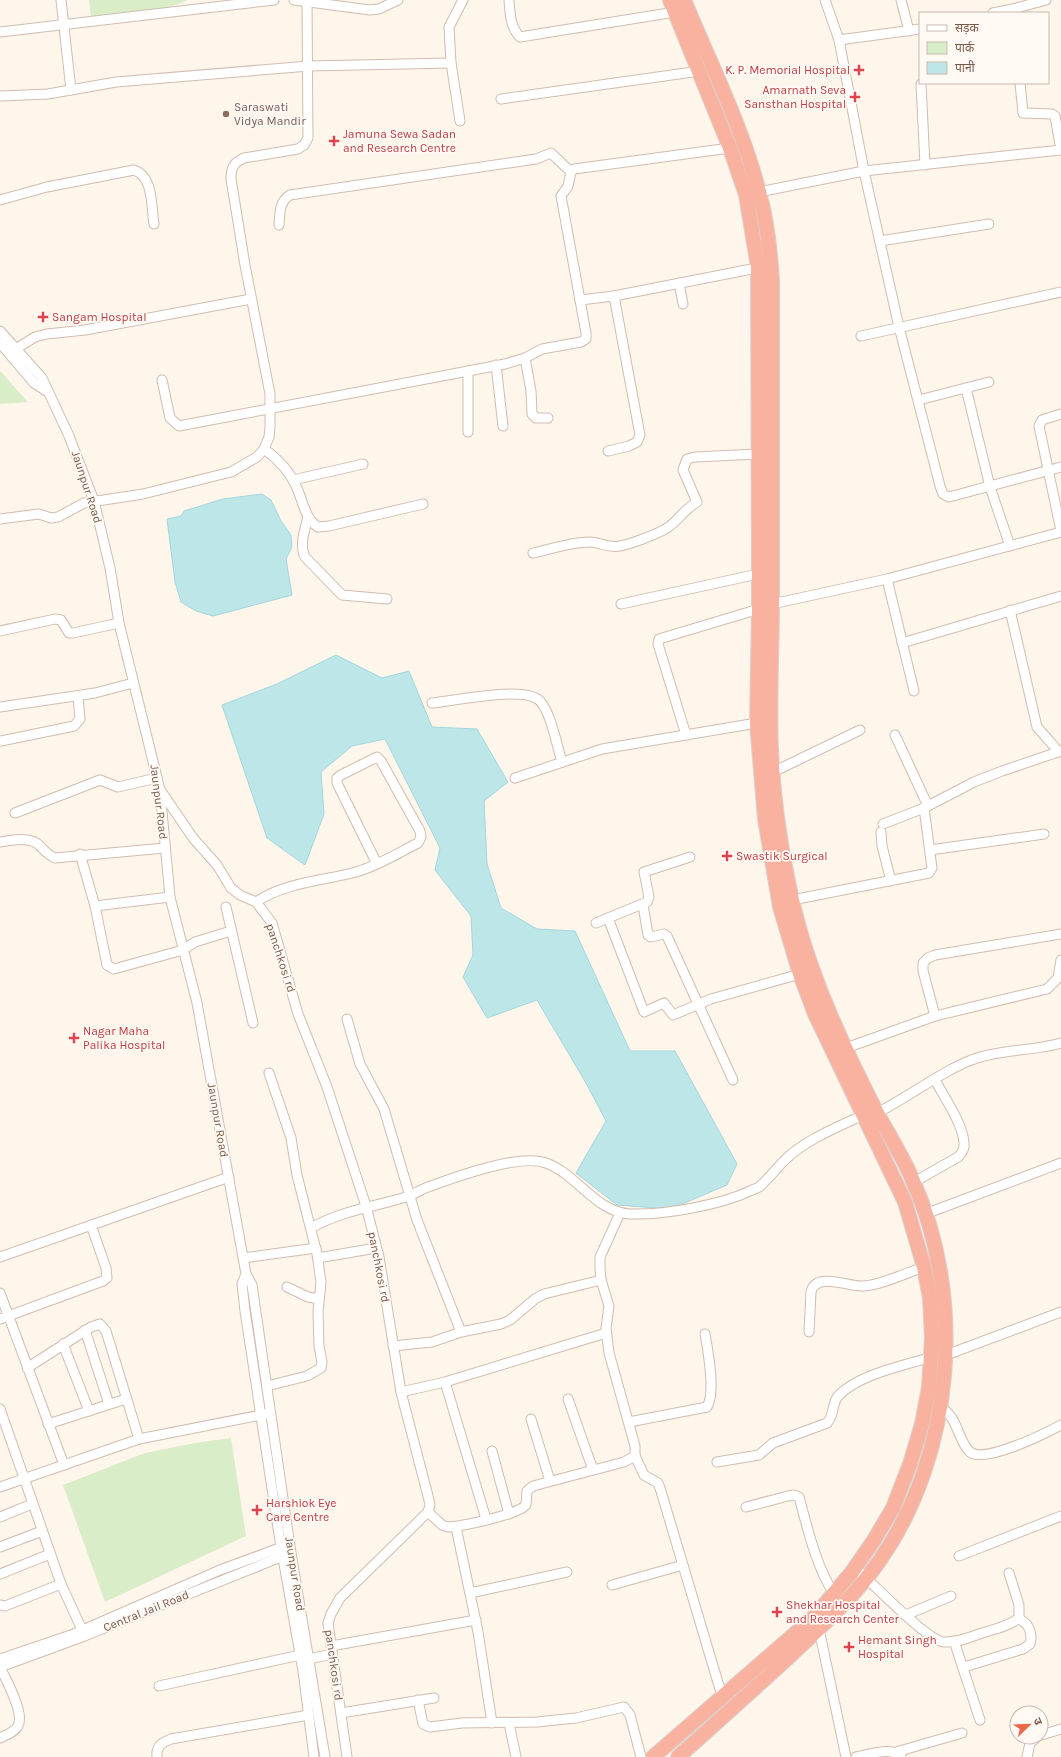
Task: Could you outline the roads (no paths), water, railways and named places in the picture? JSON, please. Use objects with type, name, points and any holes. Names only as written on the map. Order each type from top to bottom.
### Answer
[{"type":"highway","points":[[653,1757],[813,1618],[855,1568],[893,1508],[910,1464],[922,1424],[931,1357],[930,1298],[924,1267],[905,1202],[887,1161],[863,1115],[815,1014],[800,974],[780,907],[765,819],[757,723],[765,606],[758,574],[758,454],[765,266],[770,247],[760,192],[744,143],[684,0]]},
{"type":"highway","points":[[672,6],[730,148],[746,196],[765,266],[765,606],[773,772],[782,849],[792,900],[804,945],[822,993],[877,1113],[914,1182],[934,1242],[941,1277],[946,1326],[946,1355],[940,1406],[926,1463],[910,1510],[881,1559],[867,1578],[819,1629],[678,1757]]},
{"type":"street","points":[[61,0],[71,90]]},
{"type":"street","points":[[0,32],[274,0]]},
{"type":"street","points":[[294,0],[370,10],[379,9],[398,0]]},
{"type":"street","points":[[460,121],[451,63],[449,27],[450,21],[463,0]]},
{"type":"street","points":[[509,0],[510,14],[514,29],[520,37],[672,6]]},
{"type":"street","points":[[825,0],[838,40],[864,171],[899,327],[943,494],[949,497],[1061,467]]},
{"type":"street","points":[[901,0],[909,31]]},
{"type":"street","points":[[1004,12],[1014,11],[1046,0]]},
{"type":"street","points":[[0,519],[39,514],[51,518],[58,517],[77,506],[94,501],[143,494],[231,472],[257,457],[264,449],[269,437],[270,394],[251,299],[232,187],[231,169],[236,161],[244,158],[298,149],[304,146],[308,138],[308,2]]},
{"type":"street","points":[[838,40],[919,29]]},
{"type":"street","points":[[0,96],[48,94],[116,82],[309,66],[451,63]]},
{"type":"street","points":[[501,99],[700,72]]},
{"type":"street","points":[[921,84],[926,164]]},
{"type":"street","points":[[760,192],[864,171],[1061,150],[1055,116],[1052,114],[1023,112],[1020,84]]},
{"type":"street","points":[[162,380],[170,418],[180,426],[468,371],[525,358],[542,349],[581,342],[586,339],[586,333],[561,196],[568,186],[571,172],[574,169],[730,148]]},
{"type":"street","points":[[279,225],[281,205],[290,195],[536,159],[551,153],[571,172]]},
{"type":"street","points":[[0,200],[47,187],[134,170],[140,172],[146,177],[149,187],[154,224]]},
{"type":"street","points":[[880,241],[989,224]]},
{"type":"street","points":[[580,300],[614,296],[765,266]]},
{"type":"street","points":[[679,283],[683,304]]},
{"type":"street","points":[[861,336],[1061,292]]},
{"type":"street","points":[[608,451],[629,446],[637,442],[640,435],[614,296]]},
{"type":"street","points":[[0,343],[12,351],[35,337],[47,334],[85,330],[251,299]]},
{"type":"street","name":"Jaunpur Road","points":[[0,331],[12,351],[39,374],[69,436],[94,501],[110,568],[119,623],[160,790],[170,897],[197,1003],[246,1274],[252,1285],[271,1414],[286,1550]]},
{"type":"street","points":[[525,358],[531,391],[532,414],[536,418],[548,418]]},
{"type":"street","points":[[496,365],[503,426]]},
{"type":"street","points":[[468,371],[468,432]]},
{"type":"street","points":[[919,400],[989,382]]},
{"type":"street","points":[[966,388],[990,487],[1010,546]]},
{"type":"street","points":[[686,735],[658,644],[659,639],[765,606],[887,579],[1061,532],[1039,426],[1042,420],[1061,414]]},
{"type":"street","points":[[264,449],[279,460],[293,480],[308,517],[318,526],[329,526],[423,504]]},
{"type":"street","points":[[533,553],[581,542],[592,542],[613,547],[620,546],[651,535],[669,527],[688,507],[697,502],[683,470],[687,459],[758,454]]},
{"type":"street","points":[[293,480],[363,464]]},
{"type":"street","points":[[308,517],[302,543],[303,551],[306,557],[332,585],[342,595],[348,597],[387,599]]},
{"type":"street","points":[[622,604],[758,574]]},
{"type":"street","points":[[887,579],[914,691]]},
{"type":"street","points":[[902,643],[1061,596]]},
{"type":"street","points":[[891,881],[882,846],[882,828],[974,782],[1060,751],[1037,727],[1010,610]]},
{"type":"street","points":[[0,631],[55,619],[61,620],[69,632],[73,633],[119,623]]},
{"type":"street","points":[[0,707],[106,691],[133,683]]},
{"type":"street","points":[[432,703],[514,693],[529,694],[540,701],[546,711],[562,762]]},
{"type":"street","points":[[1,741],[74,726],[80,719],[78,696]]},
{"type":"street","points":[[515,778],[602,750],[757,723]]},
{"type":"street","points":[[773,772],[860,730]]},
{"type":"street","points":[[792,900],[929,873],[932,868],[926,807],[895,735]]},
{"type":"street","points":[[256,902],[268,895],[294,885],[357,872],[377,864],[418,843],[421,838],[420,831],[381,761],[377,757],[341,775],[337,778],[337,783],[377,864]]},
{"type":"street","points":[[15,813],[100,780],[118,787],[157,778]]},
{"type":"street","name":"panchkosi rd","points":[[160,790],[194,838],[217,865],[230,888],[240,895],[256,902],[272,923],[298,1014],[327,1087],[366,1206],[376,1248],[401,1392],[430,1505],[428,1512],[340,1598],[330,1614],[328,1623],[347,1757]]},
{"type":"street","points":[[930,850],[1044,834]]},
{"type":"street","points":[[0,842],[19,839],[36,842],[47,854],[55,858],[80,854],[165,848]]},
{"type":"street","points":[[80,854],[94,906],[107,965],[110,968],[114,969],[183,950],[195,942],[232,931]]},
{"type":"street","points":[[596,924],[647,902],[649,897],[644,872],[690,857]]},
{"type":"street","points":[[94,906],[170,897]]},
{"type":"street","points":[[643,905],[648,935],[651,937],[664,934],[667,936],[733,1080]]},
{"type":"street","points":[[226,907],[253,1023]]},
{"type":"street","points":[[608,918],[644,1012],[664,1004],[672,1015],[698,1004],[800,974]]},
{"type":"street","points":[[935,1016],[923,971],[923,963],[928,958],[953,951],[1061,934]]},
{"type":"street","points":[[846,1048],[935,1016],[1039,992],[1053,984],[1058,978],[1061,971],[1061,960]]},
{"type":"street","points":[[347,1019],[360,1064],[384,1110],[431,1260],[461,1332]]},
{"type":"street","points":[[877,1113],[958,1066],[977,1058],[1061,1043]]},
{"type":"street","points":[[267,1386],[307,1376],[321,1368],[322,1362],[318,1333],[321,1282],[318,1258],[297,1175],[291,1138],[269,1073]]},
{"type":"street","points":[[914,1182],[958,1157],[963,1152],[964,1144],[961,1131],[935,1080]]},
{"type":"street","points":[[311,1228],[329,1218],[366,1206],[410,1195],[427,1187],[469,1173],[519,1160],[546,1162],[557,1168],[593,1197],[620,1213],[632,1214],[672,1211],[723,1201],[758,1188],[786,1158],[823,1135],[863,1115]]},
{"type":"street","points":[[925,1214],[1061,1163]]},
{"type":"street","points":[[0,1257],[229,1176]]},
{"type":"street","points":[[620,1213],[600,1257],[601,1280],[609,1306],[606,1334],[609,1353],[629,1422],[635,1446],[635,1456],[644,1475],[658,1483],[660,1488],[722,1696]]},
{"type":"street","points":[[4,1318],[103,1282],[107,1278],[106,1268],[91,1225]]},
{"type":"street","points":[[243,1258],[316,1248]]},
{"type":"street","points":[[318,1258],[376,1248]]},
{"type":"street","points":[[809,1332],[811,1292],[812,1287],[816,1284],[830,1282],[863,1287],[924,1267]]},
{"type":"street","name":"Jaunpur Road","points":[[246,1274],[242,1284],[261,1415],[305,1657],[325,1757]]},
{"type":"street","points":[[394,1346],[439,1340],[461,1332],[501,1324],[510,1320],[535,1299],[544,1294],[601,1280]]},
{"type":"street","points":[[287,1286],[308,1297],[319,1299]]},
{"type":"street","points":[[0,1293],[4,1318],[27,1368],[64,1465]]},
{"type":"street","points":[[946,1355],[1061,1312]]},
{"type":"street","points":[[27,1368],[96,1324],[104,1327],[139,1440]]},
{"type":"street","points":[[85,1330],[109,1404]]},
{"type":"street","points":[[401,1392],[445,1382],[606,1334]]},
{"type":"street","points":[[629,1422],[707,1407],[710,1402],[710,1390],[708,1352],[705,1334]]},
{"type":"street","points":[[64,1344],[89,1411]]},
{"type":"street","points":[[717,1462],[759,1455],[773,1443],[827,1423],[830,1420],[836,1399],[856,1383],[931,1357]]},
{"type":"street","points":[[445,1382],[486,1519]]},
{"type":"street","points":[[568,1398],[593,1470]]},
{"type":"street","points":[[48,1424],[126,1399]]},
{"type":"street","points":[[940,1406],[951,1416],[966,1447],[975,1454],[982,1455],[1024,1443],[1061,1425]]},
{"type":"street","points":[[0,1409],[50,1554],[84,1633],[0,1658]]},
{"type":"street","points":[[0,1487],[139,1440],[271,1414]]},
{"type":"street","points":[[531,1419],[550,1481]]},
{"type":"street","points":[[492,1451],[509,1514]]},
{"type":"street","points":[[428,1512],[448,1527],[456,1527],[509,1514],[526,1506],[527,1492],[529,1488],[550,1481],[624,1462],[635,1456]]},
{"type":"street","points":[[746,1507],[794,1495],[799,1497],[826,1579],[834,1594]]},
{"type":"street","points":[[0,1516],[32,1504]]},
{"type":"street","points":[[959,1556],[1061,1516]]},
{"type":"street","points":[[456,1527],[476,1620],[492,1723]]},
{"type":"street","points":[[0,1548],[42,1531]]},
{"type":"street","name":"Central Jail Road","points":[[0,1667],[286,1550]]},
{"type":"street","points":[[0,1574],[50,1554]]},
{"type":"street","points":[[612,1585],[683,1565]]},
{"type":"street","points":[[855,1568],[933,1638],[943,1642],[954,1641],[1018,1619],[1027,1624],[1031,1636],[1030,1644],[1023,1649],[964,1668]]},
{"type":"street","points":[[470,1593],[567,1572]]},
{"type":"street","points":[[1009,1573],[1019,1605],[1020,1613],[1018,1619]]},
{"type":"street","points":[[0,1606],[5,1606],[62,1584]]},
{"type":"street","points":[[906,1615],[951,1596]]},
{"type":"street","points":[[159,1686],[305,1657],[476,1620]]},
{"type":"street","points":[[819,1629],[846,1757]]},
{"type":"street","points":[[954,1641],[980,1720]]},
{"type":"street","name":"Jaunpur Road","points":[[305,1657],[309,1715],[314,1757]]},
{"type":"street","points":[[0,1667],[19,1710],[20,1719],[14,1731],[0,1738]]},
{"type":"street","points":[[341,1713],[434,1698]]},
{"type":"street","points":[[418,1700],[421,1718],[426,1727],[462,1723],[537,1722],[576,1718],[624,1707],[630,1715],[641,1757]]},
{"type":"street","points":[[157,1757],[157,1748],[161,1743],[171,1739],[309,1715]]},
{"type":"street","points":[[509,1723],[516,1757]]},
{"type":"street","points":[[1049,1733],[1061,1729]]},
{"type":"street","points":[[856,1757],[887,1751],[899,1755],[962,1733]]},
{"type":"street","points":[[1027,1757],[1030,1745]]},
{"type":"water","points":[[262,494],[271,500],[281,521],[291,535],[292,547],[286,559],[292,595],[213,616],[196,611],[181,602],[175,582],[167,519],[181,516],[184,511],[223,499]]},
{"type":"water","points":[[336,655],[382,678],[409,671],[432,727],[477,729],[508,782],[484,801],[487,864],[501,908],[537,929],[575,931],[630,1051],[675,1051],[737,1164],[727,1185],[670,1209],[617,1205],[576,1173],[606,1121],[586,1083],[537,1000],[487,1018],[463,977],[473,955],[471,916],[435,870],[440,848],[385,739],[352,746],[321,772],[324,814],[305,865],[267,838],[222,705],[277,684]]},
{"type":"place","name":"K. P. Memorial Hospital","points":[[859,70]]},
{"type":"place","name":"Amarnath Seva Sansthan Hospital","points":[[855,97]]},
{"type":"place","name":"Saraswati Vidya Mandir","points":[[226,114]]},
{"type":"place","name":"Jamuna Sewa Sadan and Research Centre","points":[[334,141]]},
{"type":"place","name":"Sangam Hospital","points":[[43,317]]},
{"type":"place","name":"Swastik Surgical","points":[[727,856]]},
{"type":"place","name":"Nagar Maha Palika Hospital","points":[[74,1038]]},
{"type":"place","name":"Harshlok Eye Care Centre","points":[[257,1510]]},
{"type":"place","name":"Shekhar Hospital and Research Center","points":[[777,1612]]},
{"type":"place","name":"Hemant Singh Hospital","points":[[849,1647]]}]
